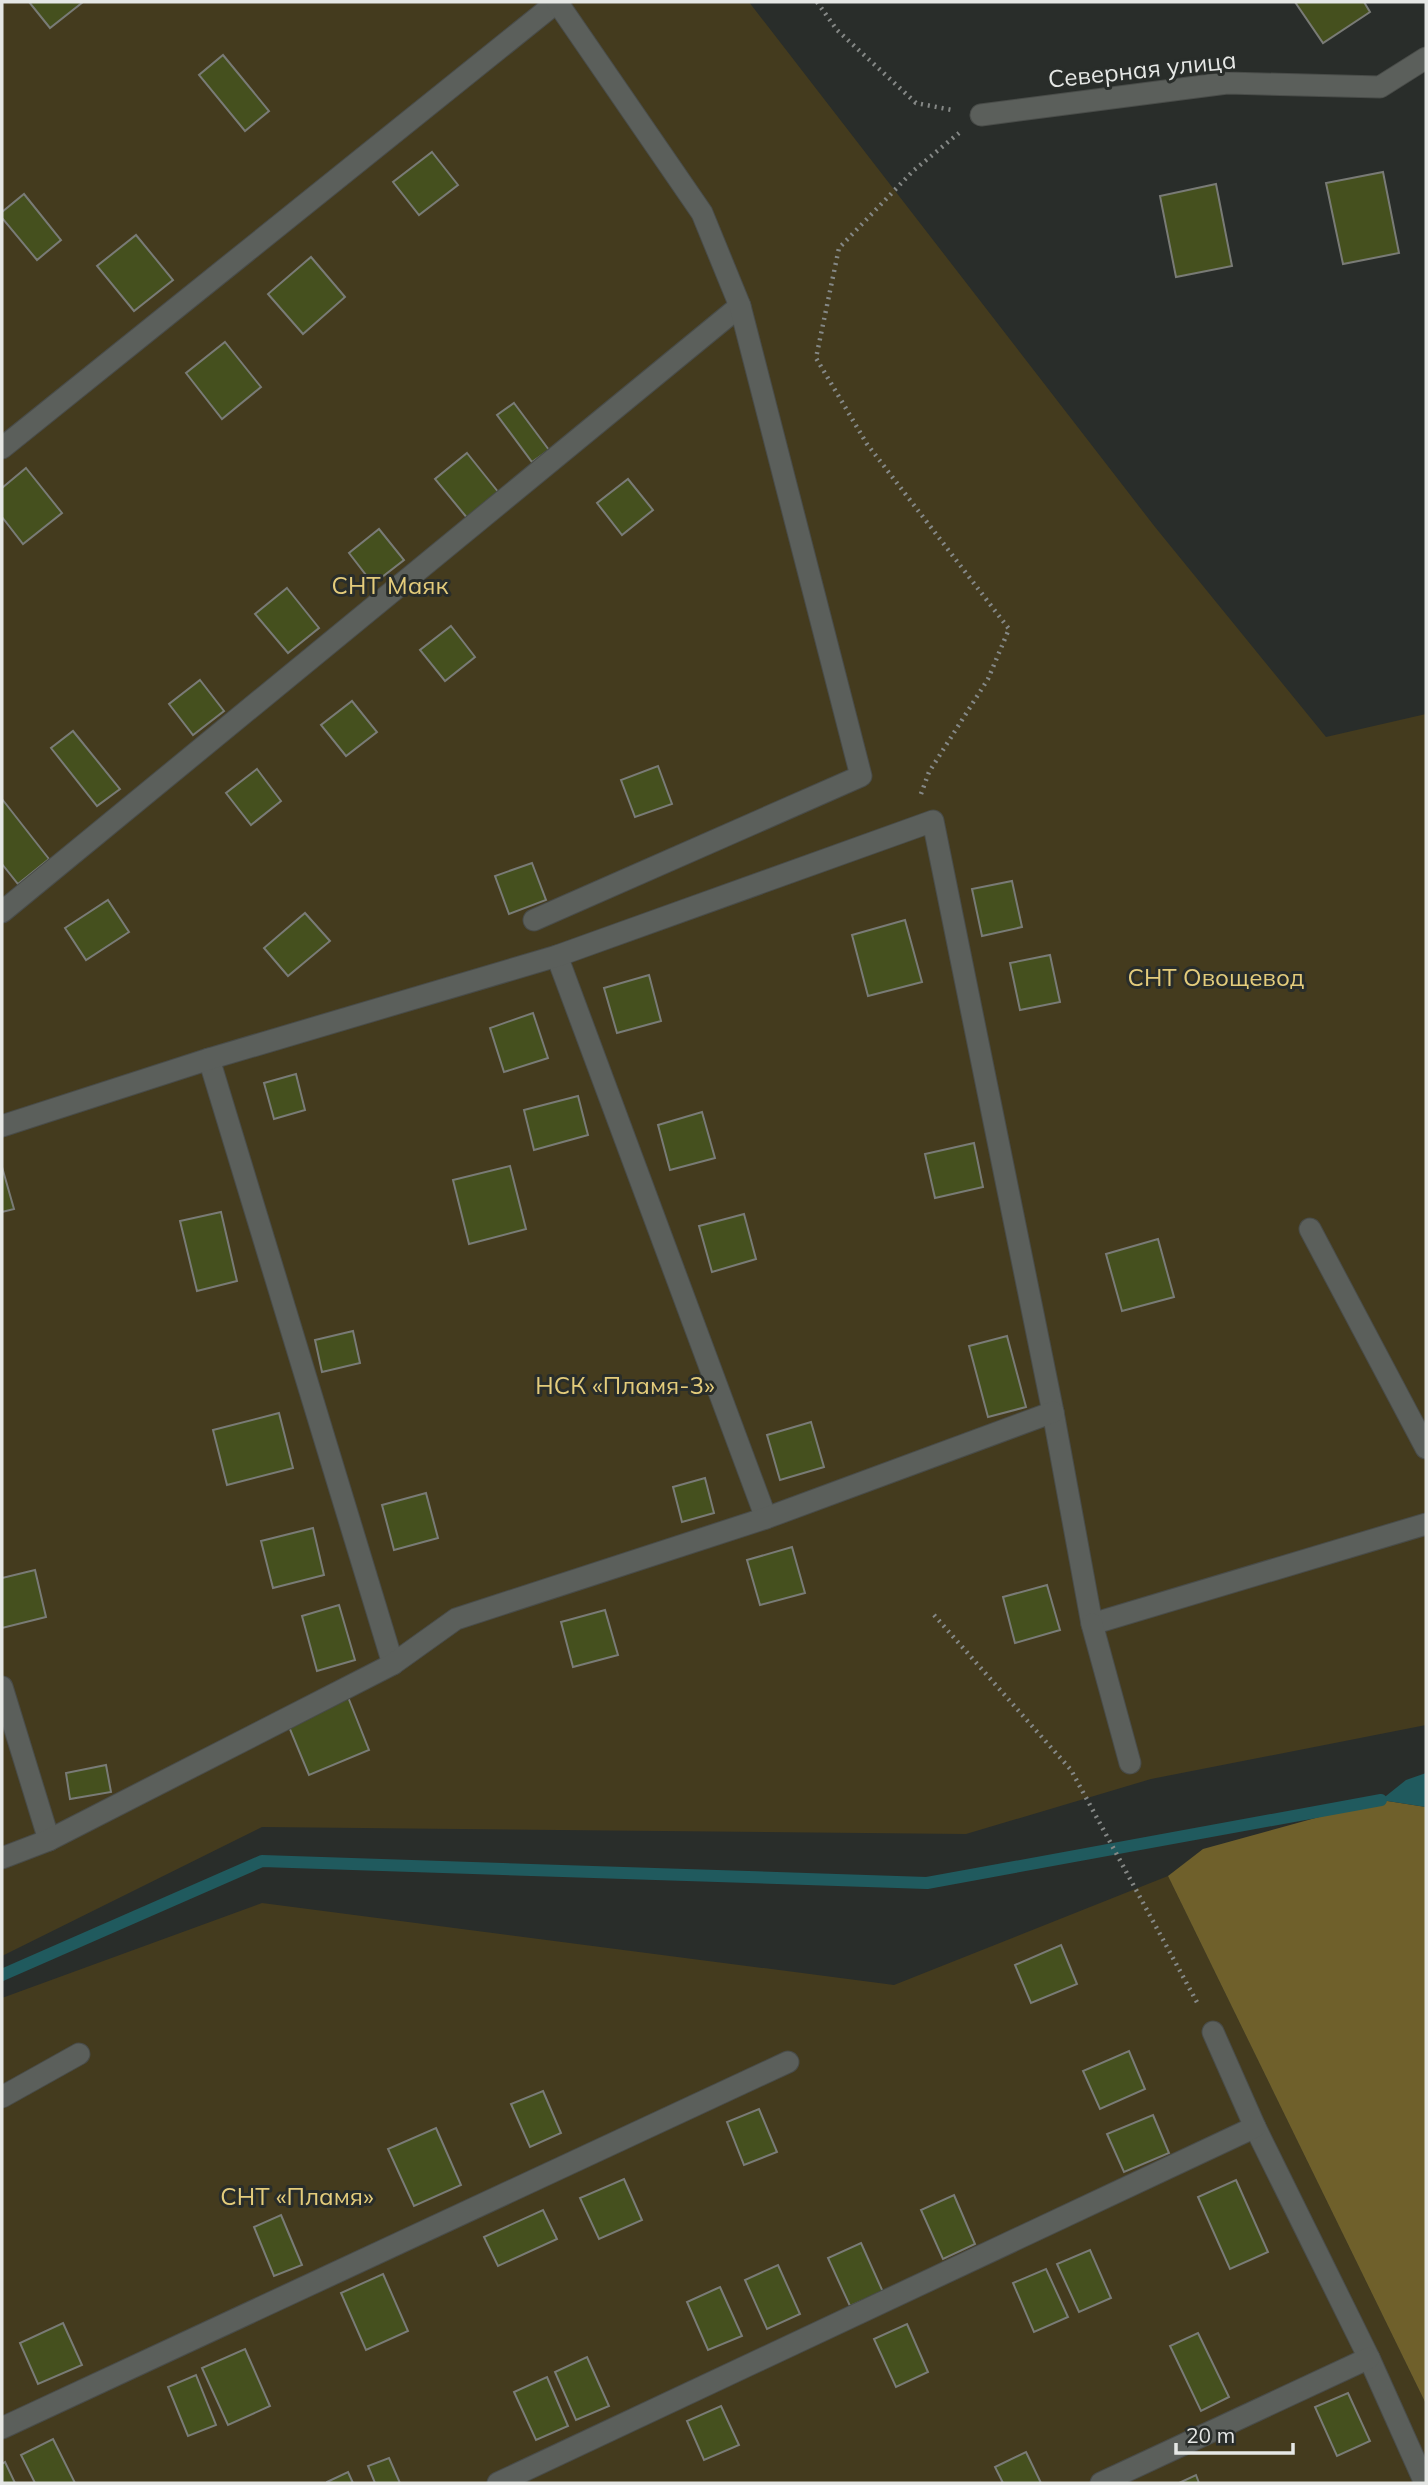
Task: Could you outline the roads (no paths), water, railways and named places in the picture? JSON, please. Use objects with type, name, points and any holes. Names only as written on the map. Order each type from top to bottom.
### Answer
[{"type":"street","points":[[2,448],[557,2],[702,213],[740,306],[861,776],[534,920]]},
{"type":"street","name":"Северная улица","points":[[981,114],[1227,83],[1380,87],[1426,58]]},
{"type":"street","points":[[2,912],[740,306]]},
{"type":"street","points":[[2,1126],[209,1059],[557,956],[933,821],[1053,1412],[1092,1624],[1130,1763]]},
{"type":"street","points":[[557,956],[766,1518]]},
{"type":"street","points":[[209,1059],[393,1664]]},
{"type":"street","points":[[1310,1229],[1426,1448]]},
{"type":"street","points":[[2,1858],[49,1840],[393,1664],[456,1619],[766,1518],[1053,1412]]},
{"type":"street","points":[[1092,1624],[1426,1524]]},
{"type":"street","points":[[2,1687],[49,1840]]},
{"type":"street","points":[[1213,2032],[1255,2127],[1368,2358],[1425,2483]]},
{"type":"street","points":[[2,2097],[79,2054]]},
{"type":"street","points":[[2,2428],[788,2062]]},
{"type":"street","points":[[498,2483],[1255,2127]]},
{"type":"street","points":[[1101,2483],[1368,2358]]},
{"type":"water","points":[[1426,1773],[1426,1807],[1381,1800],[1406,1780]]},
{"type":"waterway","points":[[2,1975],[262,1861],[927,1883],[1381,1800]]},
{"type":"park label","name":"СНТ Маяк","points":[[390,585]]},
{"type":"park label","name":"СНТ Овощевод","points":[[1216,977]]},
{"type":"park label","name":"НСК «Пламя-3»","points":[[625,1385]]},
{"type":"park label","name":"СНТ «Пламя»","points":[[297,2196]]}]
